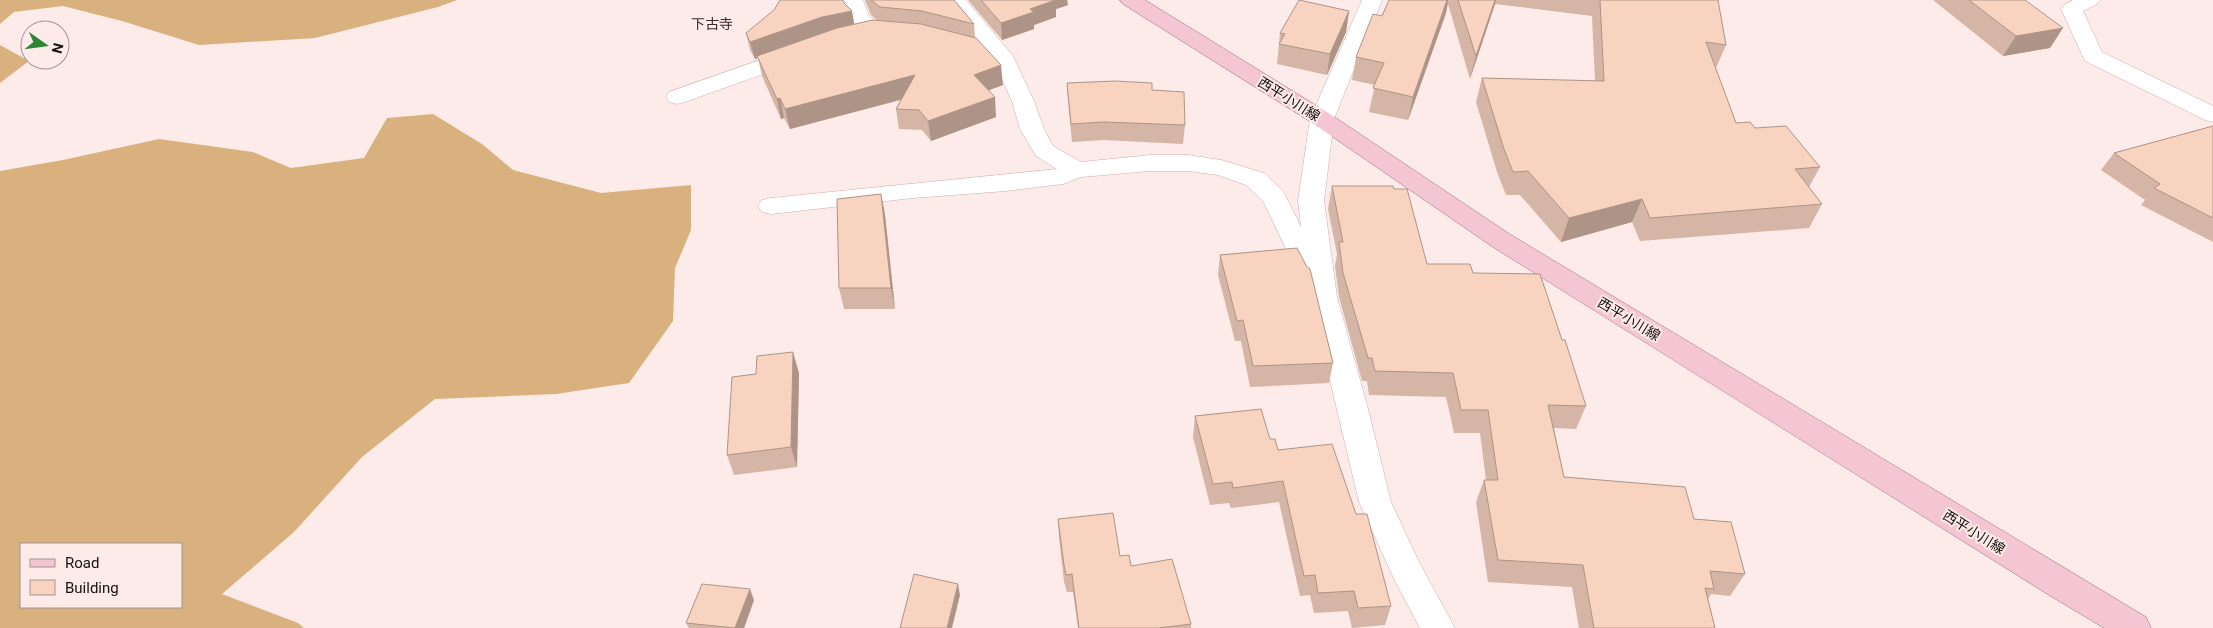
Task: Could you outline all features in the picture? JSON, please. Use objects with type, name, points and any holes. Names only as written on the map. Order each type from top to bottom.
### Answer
[{"type":"main road","name":"西平小川線","points":[[1130,0],[1322,119],[1502,241],[2134,628]]},
{"type":"street","points":[[851,37],[886,33],[860,18],[853,0]]},
{"type":"street","points":[[955,0],[1002,56],[1023,101],[1032,129],[1044,151],[1077,170]]},
{"type":"street","points":[[1372,0],[1322,119],[1311,201],[1323,297],[1352,405],[1375,502],[1407,571],[1438,628]]},
{"type":"street","points":[[2090,0],[2071,9],[2093,56],[2213,115]]},
{"type":"street","points":[[677,97],[817,47]]},
{"type":"street","points":[[972,48],[1002,56]]},
{"type":"street","points":[[771,206],[914,190],[1006,183],[1063,176],[1077,170],[1151,163],[1188,163],[1221,168],[1255,179],[1274,197],[1323,297]]},
{"type":"shaded area","points":[[0,0],[457,0],[438,7],[315,38],[199,45],[122,21],[63,6],[14,12],[0,24]]},
{"type":"shaded area","points":[[0,45],[20,56],[20,68],[0,83]]},
{"type":"shaded area","points":[[433,114],[482,144],[513,170],[601,193],[691,185],[691,230],[675,268],[673,321],[629,383],[556,394],[435,399],[362,457],[294,532],[222,594],[298,623],[304,628],[0,628],[0,171],[63,160],[159,139],[253,152],[291,168],[364,158],[387,118]]},
{"type":"building","points":[[780,0],[843,0],[852,11],[822,17],[750,42],[746,33],[774,10]]},
{"type":"building","points":[[871,0],[954,0],[974,24],[922,11],[880,7]]},
{"type":"building","points":[[981,0],[1056,0],[1030,9],[1034,12],[1001,23]]},
{"type":"building","points":[[1299,0],[1349,11],[1330,54],[1279,44],[1285,34],[1280,33]]},
{"type":"building","points":[[1389,0],[1447,0],[1413,97],[1373,88],[1384,63],[1356,57],[1373,14],[1382,16]]},
{"type":"building","points":[[1458,0],[1495,0],[1476,56]]},
{"type":"building","points":[[1600,0],[1718,0],[1726,45],[1706,42],[1736,123],[1750,122],[1755,128],[1786,126],[1820,167],[1795,169],[1822,204],[1650,218],[1642,199],[1569,218],[1528,171],[1513,172],[1482,78],[1604,81]]},
{"type":"building","points":[[1969,0],[2025,0],[2063,28],[2016,36]]},
{"type":"building","points":[[873,20],[921,24],[976,38],[1001,65],[974,75],[995,97],[928,121],[919,110],[896,109],[915,75],[785,109],[780,98],[777,99],[757,56],[837,28]]},
{"type":"building","points":[[1115,81],[1152,83],[1152,90],[1184,92],[1185,125],[1104,122],[1071,124],[1067,83]]},
{"type":"building","points":[[2213,126],[2213,218],[2154,188],[2160,184],[2114,153]]},
{"type":"building","points":[[1332,186],[1393,186],[1394,189],[1407,189],[1427,264],[1470,264],[1473,273],[1540,274],[1562,340],[1565,340],[1586,406],[1548,405],[1564,477],[1685,487],[1694,519],[1731,522],[1745,574],[1710,571],[1714,589],[1705,588],[1715,628],[1594,628],[1583,565],[1498,560],[1484,480],[1498,480],[1488,410],[1461,410],[1453,373],[1375,371],[1372,358],[1368,358],[1343,273],[1339,242],[1343,242]]},
{"type":"building","points":[[881,194],[891,288],[839,288],[837,199]]},
{"type":"building","points":[[1297,248],[1310,269],[1333,363],[1253,366],[1243,320],[1237,321],[1220,255]]},
{"type":"building","points":[[793,352],[791,447],[727,455],[732,377],[756,374],[757,356]]},
{"type":"building","points":[[1261,409],[1270,439],[1275,439],[1278,450],[1332,444],[1356,514],[1367,514],[1391,606],[1358,608],[1354,591],[1318,593],[1315,575],[1304,576],[1283,481],[1233,488],[1232,482],[1213,484],[1195,416]]},
{"type":"building","points":[[1113,513],[1120,556],[1129,555],[1131,566],[1172,559],[1191,624],[1158,628],[1079,628],[1072,574],[1066,575],[1058,519]]},
{"type":"building","points":[[914,574],[958,584],[947,628],[900,628]]},
{"type":"building","points":[[702,584],[750,589],[735,628],[686,623]]},
{"type":"district","name":"下古寺","points":[[712,24]]}]
